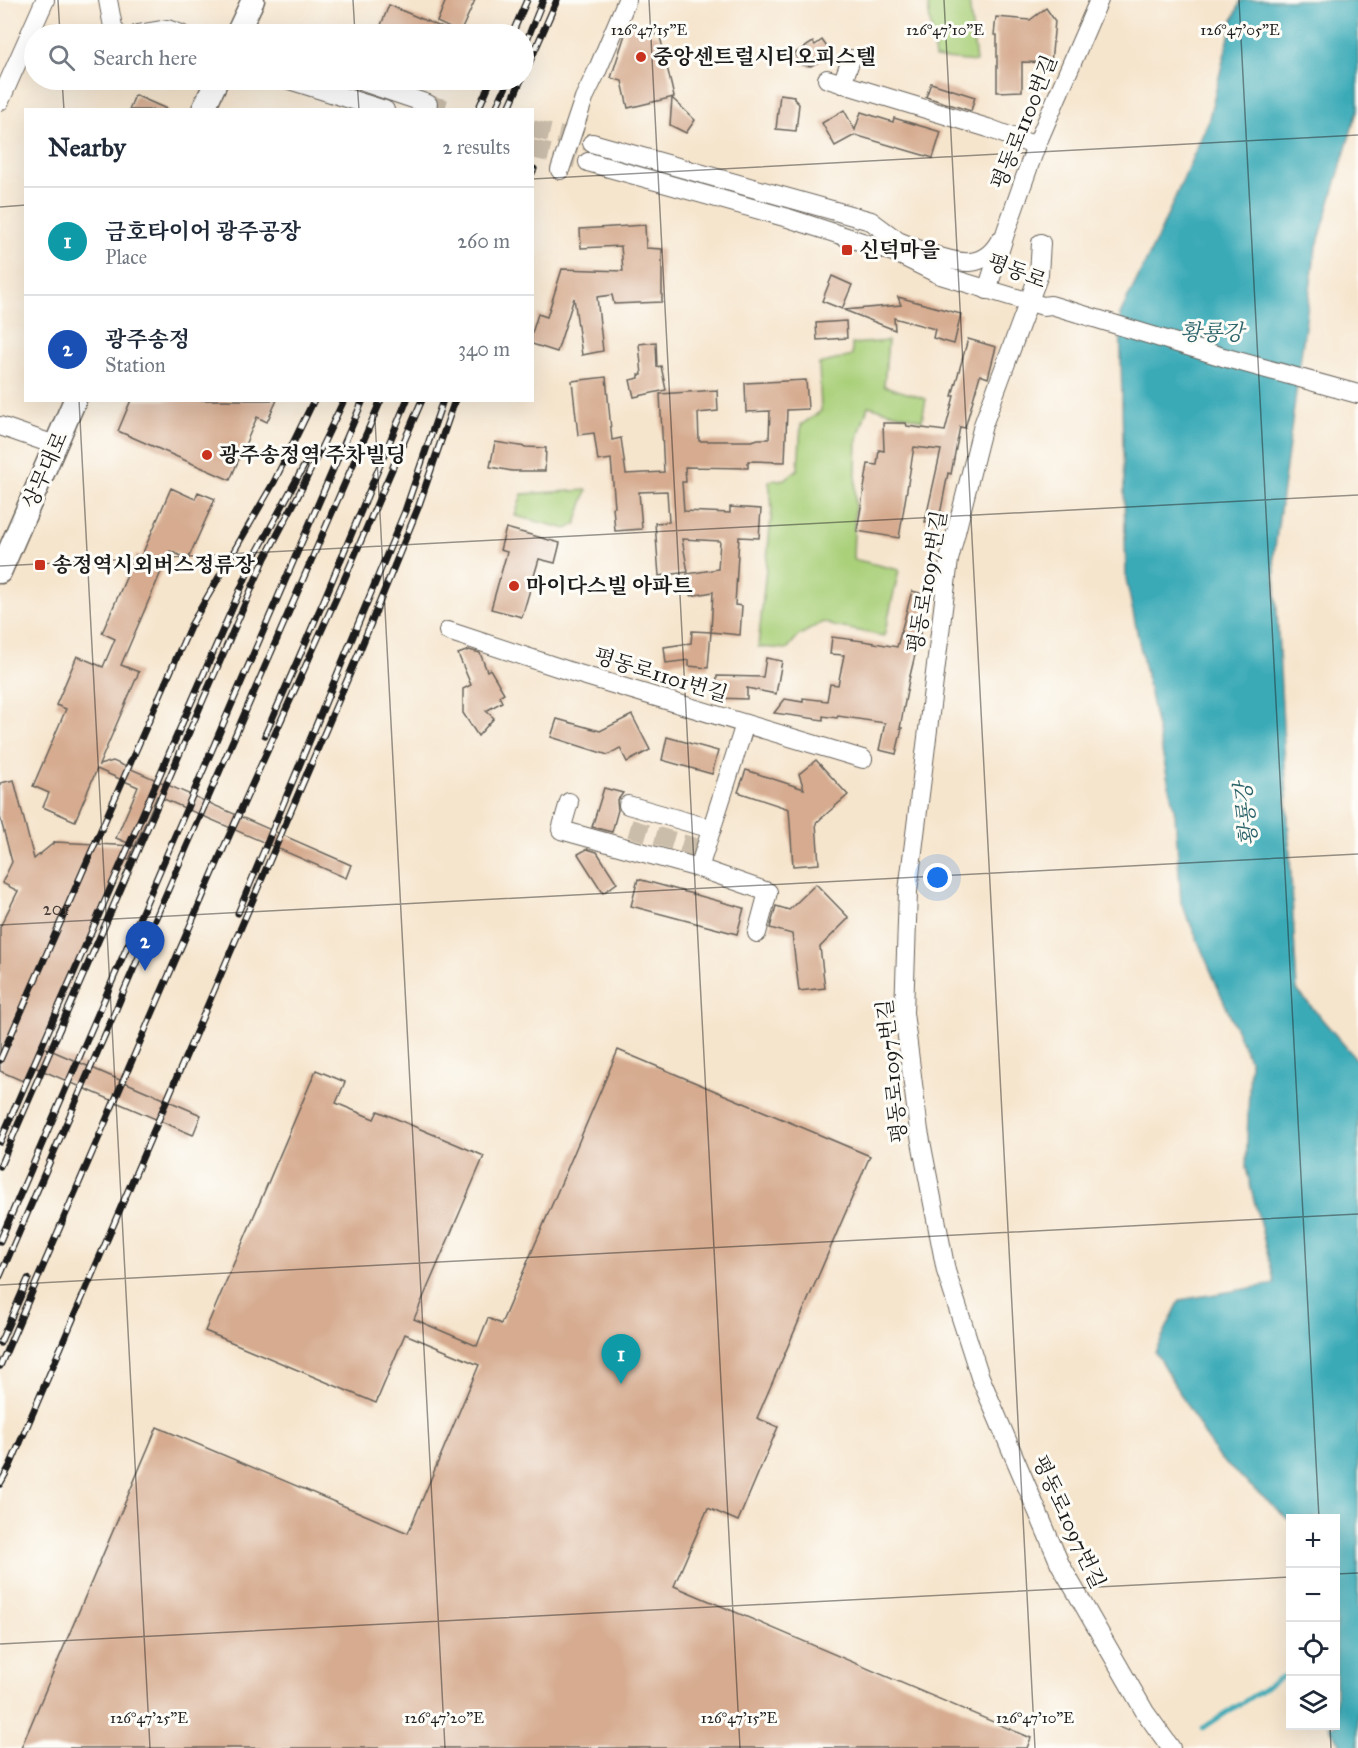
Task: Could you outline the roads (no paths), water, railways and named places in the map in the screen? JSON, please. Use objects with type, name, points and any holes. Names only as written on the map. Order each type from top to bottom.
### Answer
[{"type":"main road","points":[[242,24],[253,0]]},
{"type":"main road","points":[[204,108],[212,90]]},
{"type":"main road","name":"상무대로","points":[[0,572],[74,402]]},
{"type":"street","points":[[34,24],[45,0]]},
{"type":"street","points":[[108,0],[112,24]]},
{"type":"street","points":[[560,170],[584,98],[627,0]]},
{"type":"street","name":"평동로1100번길","points":[[988,287],[1035,146],[1099,0]]},
{"type":"street","points":[[0,101],[24,47]]},
{"type":"street","points":[[851,59],[834,81],[988,128],[1035,146]]},
{"type":"street","points":[[321,90],[379,108]]},
{"type":"street","points":[[387,90],[428,104]]},
{"type":"street","name":"평동로","points":[[592,143],[871,221],[898,241],[923,251],[929,262],[988,287],[1043,306],[1049,305],[1223,357],[1358,394]]},
{"type":"street","name":"평동로","points":[[588,162],[820,229],[896,253],[940,275],[988,287]]},
{"type":"street","points":[[923,251],[959,262],[975,262],[994,252],[1006,231]]},
{"type":"street","name":"평동로1097번길","points":[[1041,243],[1039,274],[983,425],[949,560],[908,891],[904,1012],[919,1131],[946,1271],[980,1377],[1060,1564],[1144,1712],[1171,1748]]},
{"type":"street","points":[[0,426],[55,445]]},
{"type":"street","name":"평동로1101번길","points":[[448,631],[569,671],[863,759]]},
{"type":"street","points":[[699,868],[745,724]]},
{"type":"street","points":[[569,802],[561,830],[699,868],[768,892],[757,933]]},
{"type":"street","points":[[628,805],[712,829]]},
{"type":"water","name":"황룡강","points":[[1241,0],[1358,0],[1358,108],[1315,253],[1274,555],[1297,990],[1358,1061],[1358,1748],[1343,1748],[1332,1730],[1340,1730],[1340,1514],[1286,1514],[1286,1517],[1218,1457],[1155,1352],[1180,1300],[1275,1284],[1246,1168],[1250,1062],[1181,902],[1175,814],[1126,579],[1120,314],[1156,241],[1208,122],[1233,20]]},
{"type":"waterway","points":[[1203,1728],[1286,1675]]},
{"type":"tunnel","points":[[428,104],[443,108]]},
{"type":"tunnel","points":[[534,129],[592,143]]},
{"type":"tunnel","points":[[534,149],[588,162]]},
{"type":"tunnel","points":[[630,828],[705,850]]},
{"type":"railway","points":[[516,24],[527,0]]},
{"type":"railway","points":[[533,24],[543,0]]},
{"type":"railway","points":[[534,52],[557,0]]},
{"type":"railway","points":[[479,108],[487,90]]},
{"type":"railway","points":[[496,108],[504,90]]},
{"type":"railway","points":[[509,108],[517,90]]},
{"type":"railway","points":[[0,1060],[190,627],[274,482],[313,402]]},
{"type":"railway","points":[[0,1166],[265,558],[343,402]]},
{"type":"railway","points":[[0,1241],[362,402]]},
{"type":"railway","points":[[0,1276],[380,402]]},
{"type":"railway","points":[[265,735],[406,402]]},
{"type":"railway","points":[[0,1366],[225,845],[421,402]]},
{"type":"railway","points":[[238,913],[405,511],[442,402]]},
{"type":"railway","points":[[0,1484],[10,1466],[360,650],[418,508],[454,402]]},
{"type":"railway","points":[[0,1142],[255,556],[304,466]]},
{"type":"railway","points":[[0,1343],[28,1279]]},
{"type":"place","name":"중앙센트럴시티오피스텔","points":[[641,57]]},
{"type":"place","name":"신덕마을","points":[[847,250]]},
{"type":"place","name":"광주송정역 주차빌딩","points":[[207,455]]},
{"type":"place","name":"송정역시외버스정류장","points":[[40,565]]},
{"type":"place","name":"마이다스빌 아파트","points":[[514,586]]},
{"type":"place","name":"광주송정","points":[[145,971]]},
{"type":"place","name":"금호타이어 광주공장","points":[[621,1384]]}]
